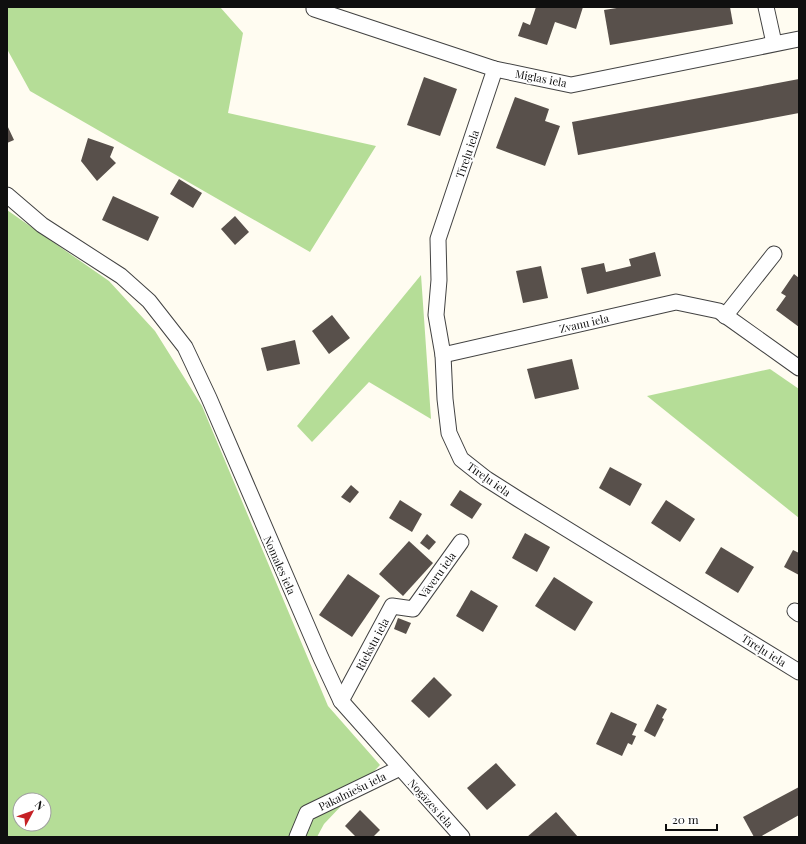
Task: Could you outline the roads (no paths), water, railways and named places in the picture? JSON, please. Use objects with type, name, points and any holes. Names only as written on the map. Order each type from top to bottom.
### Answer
[{"type":"street","points":[[766,7],[774,43]]},
{"type":"street","name":"Miglas iela","points":[[314,9],[495,69],[571,85],[799,39]]},
{"type":"street","name":"Tīreļu iela","points":[[495,69],[438,239],[439,280],[436,315],[443,355],[445,399],[449,433],[461,459],[485,478],[511,495],[799,672]]},
{"type":"street","name":"Nomales iela","points":[[7,195],[42,225],[121,276],[150,301],[185,348],[209,398],[317,650],[341,701],[400,768]]},
{"type":"street","points":[[724,316],[774,254]]},
{"type":"street","name":"Zvanu iela","points":[[443,355],[676,302],[719,312],[799,368]]},
{"type":"street","name":"Vāveru iela","points":[[413,609],[461,542]]},
{"type":"street","name":"Riekstu iela","points":[[341,701],[392,606],[413,609]]},
{"type":"street","name":"Pakalniešu iela","points":[[297,837],[307,813],[400,768]]},
{"type":"street","name":"Nogāzes iela","points":[[400,768],[462,837]]}]
